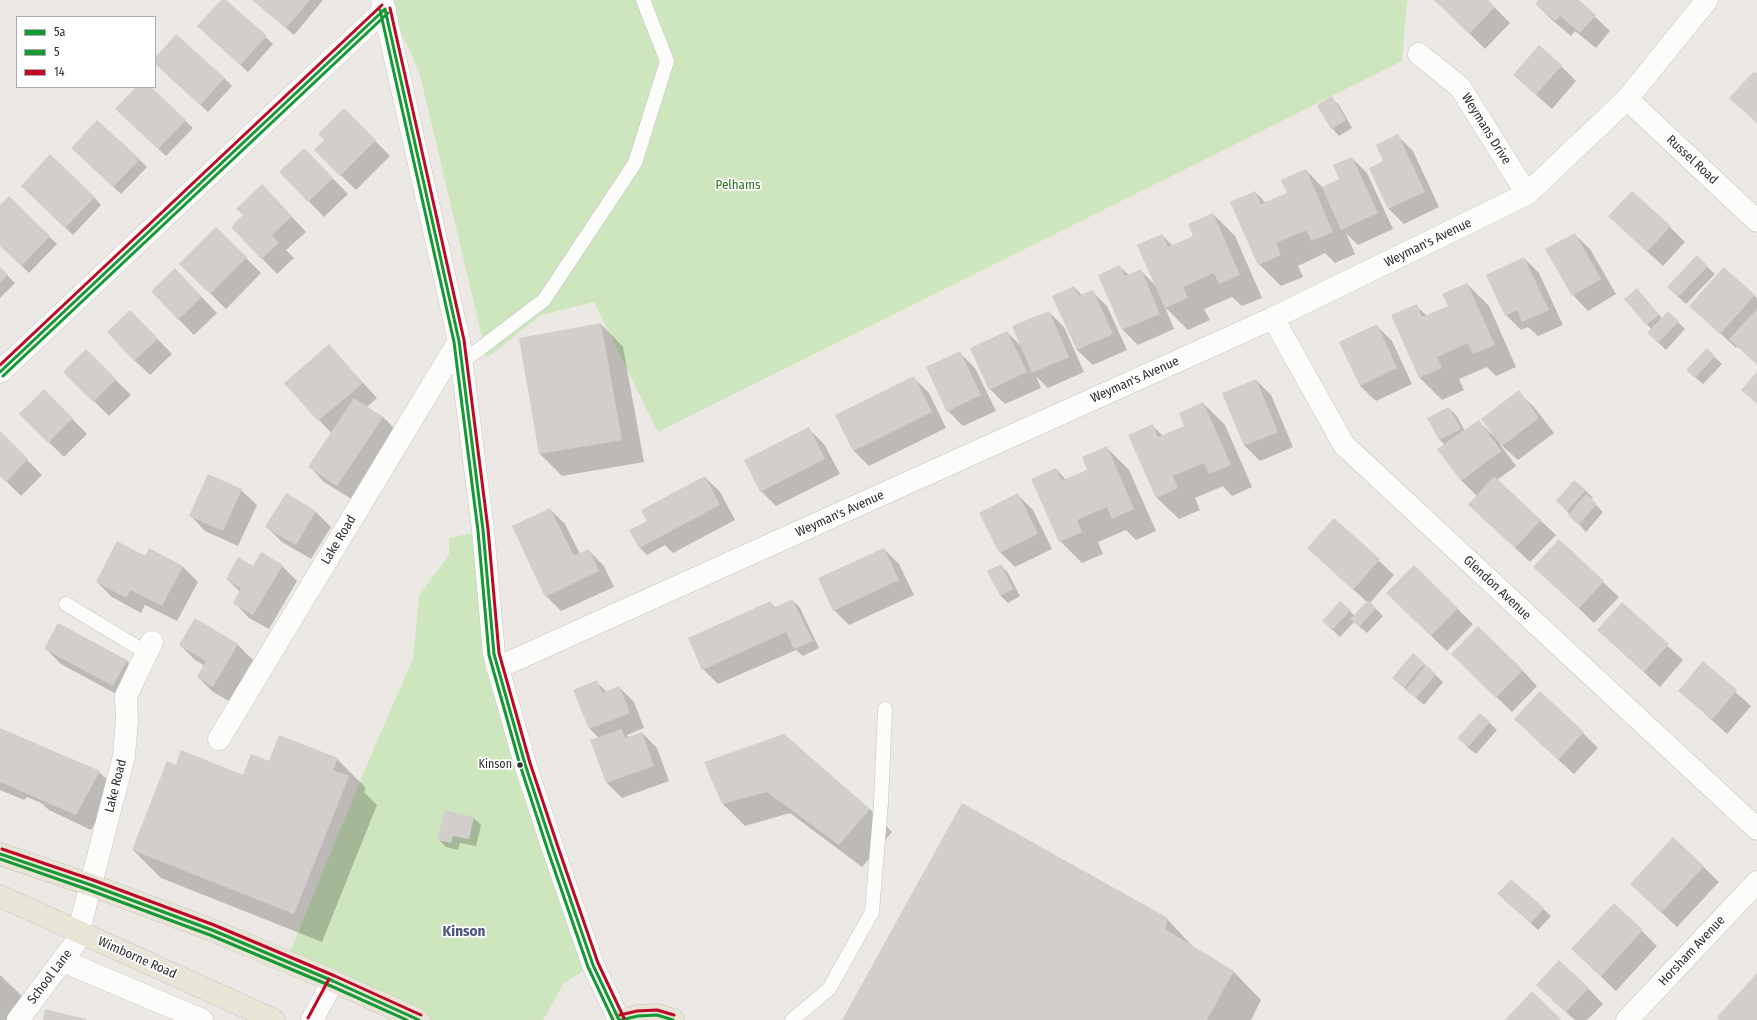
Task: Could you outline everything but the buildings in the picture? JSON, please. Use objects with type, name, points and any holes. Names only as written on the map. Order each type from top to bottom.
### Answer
[{"type":"main road","points":[[0,854],[91,885],[212,930],[333,981],[419,1020]]},
{"type":"main road","name":"Wimborne Road","points":[[0,896],[274,1020]]},
{"type":"main road","points":[[620,1020],[638,1016],[657,1015],[673,1020]]},
{"type":"street","name":"Weyman's Avenue","points":[[498,668],[1273,318],[1527,194],[1627,99],[1707,0]]},
{"type":"street","points":[[383,4],[459,341],[483,530],[494,654],[525,764],[553,849],[593,965],[620,1020]]},
{"type":"street","points":[[0,372],[383,4]]},
{"type":"street","name":"Weymans Drive","points":[[1419,54],[1460,87],[1527,194]]},
{"type":"street","name":"Russel Road","points":[[1627,99],[1757,221]]},
{"type":"street","name":"Glendon Avenue","points":[[1273,318],[1344,445],[1757,830]]},
{"type":"street","name":"Lake Road","points":[[219,739],[459,341]]},
{"type":"street","name":"Lake Road","points":[[79,932],[124,756],[127,720],[126,696],[149,647]]},
{"type":"street","name":"Horsham Avenue","points":[[1627,1020],[1757,882]]},
{"type":"street","name":"School Lane","points":[[18,1020],[63,961],[76,942],[79,932]]},
{"type":"street","points":[[63,961],[202,1020]]},
{"type":"street","points":[[312,1020],[333,981]]},
{"type":"lane","points":[[461,363],[544,300],[635,163],[667,62],[643,0]]},
{"type":"lane","points":[[66,604],[149,647]]},
{"type":"lane","points":[[792,1020],[829,989],[872,912],[881,803],[885,709]]},
{"type":"green space","name":"Pelhams","points":[[377,0],[1409,0],[1407,2],[1402,61],[658,432],[594,302],[541,315],[487,358],[419,71],[401,32]]},
{"type":"green space","points":[[481,531],[492,656],[591,966],[564,983],[543,1020],[424,1020],[287,959],[368,762],[413,659],[419,596],[449,555],[449,538]]},
{"type":"transit line","name":"14","points":[[0,365],[382,5]]},
{"type":"transit line","name":"14","points":[[390,8],[464,340],[488,529],[499,653],[530,763],[558,847],[598,963],[624,1018]]},
{"type":"transit line","name":"5a","points":[[385,9],[459,341],[483,530],[494,654],[525,764],[553,849],[593,965],[619,1020]]},
{"type":"transit line","name":"5a","points":[[0,372],[385,9]]},
{"type":"transit line","name":"5","points":[[380,10],[454,342],[478,531],[489,655],[520,765],[548,851],[588,967],[613,1020]]},
{"type":"transit line","name":"5","points":[[3,376],[388,13]]},
{"type":"transit line","name":"14","points":[[2,849],[93,880],[214,925],[335,976],[421,1015]]},
{"type":"transit line","name":"5a","points":[[0,854],[91,885],[212,930],[333,981],[419,1020]]},
{"type":"transit line","name":"5","points":[[0,859],[210,935],[407,1020]]},
{"type":"transit line","name":"14","points":[[308,1018],[329,979]]},
{"type":"transit line","name":"14","points":[[620,1015],[637,1011],[657,1010],[674,1015]]},
{"type":"transit line","name":"5a","points":[[621,1020],[638,1016],[657,1015],[673,1020]]},
{"type":"place","name":"Kinson","points":[[520,765]]},
{"type":"district","name":"Kinson","points":[[464,932]]}]
